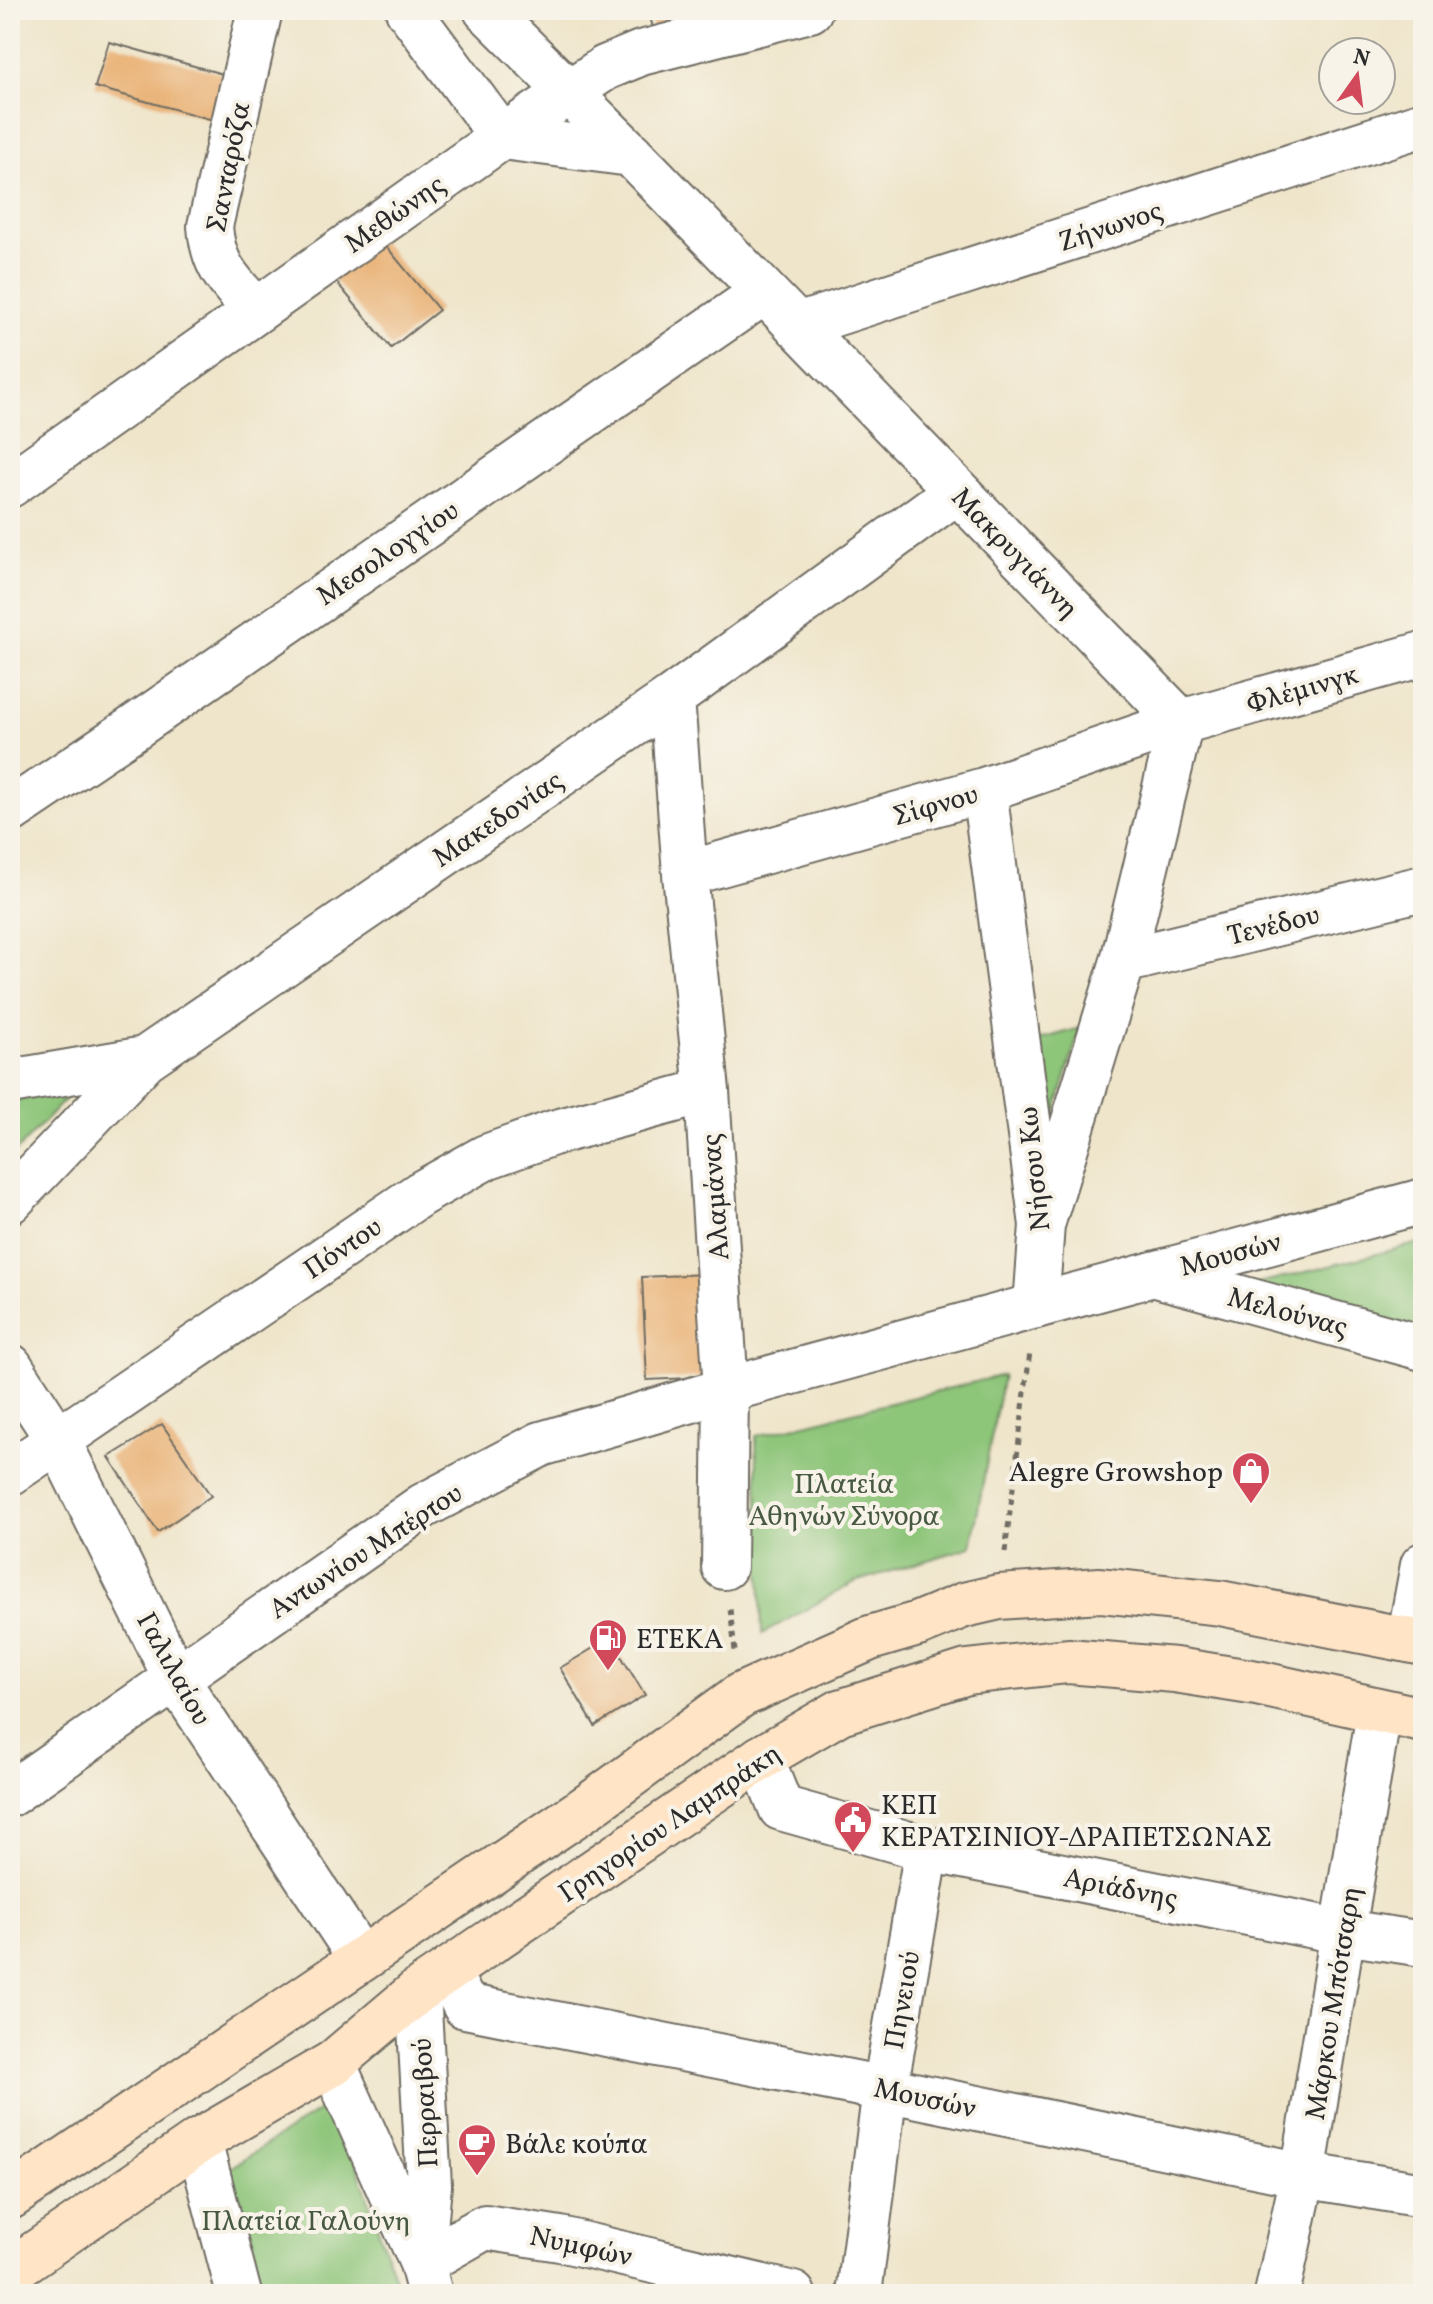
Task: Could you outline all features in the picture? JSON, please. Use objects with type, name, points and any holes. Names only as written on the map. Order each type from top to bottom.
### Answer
[{"type":"main road","name":"Γρηγορίου Λαμπράκη","points":[[10,2197],[590,1805],[741,1695],[870,1638],[918,1624],[964,1605],[999,1597],[1100,1590],[1220,1603],[1416,1642]]},
{"type":"main road","name":"Γρηγορίου Λαμπράκη","points":[[10,2271],[199,2141],[333,2063],[433,1981],[761,1758],[840,1712],[967,1672],[1068,1661],[1175,1670],[1257,1683],[1423,1720]]},
{"type":"street","name":"Σανταρόζα","points":[[256,311],[218,266],[211,247],[210,226],[260,10]]},
{"type":"street","points":[[408,10],[502,137],[631,154]]},
{"type":"street","name":"Μακρυγιάννη","points":[[486,10],[631,154],[1181,722]]},
{"type":"street","name":"Μεθώνης","points":[[10,485],[502,137],[605,68],[641,53],[810,10]]},
{"type":"street","name":"Ζήνωνος","points":[[797,326],[1423,124]]},
{"type":"street","name":"Μεσολογγίου","points":[[10,811],[764,292]]},
{"type":"street","name":"Μακεδονίας","points":[[10,1082],[145,1059],[672,698],[957,491]]},
{"type":"street","name":"Φλέμινγκ","points":[[1181,722],[1423,654]]},
{"type":"street","name":"Αλαμάνας","points":[[672,698],[685,874],[707,1091],[726,1390],[724,1567]]},
{"type":"street","points":[[1042,1225],[1123,961],[1181,722]]},
{"type":"street","name":"Σίφνου","points":[[685,874],[984,790],[1181,722]]},
{"type":"street","name":"Νήσου Κω","points":[[984,790],[1042,1225],[1036,1306]]},
{"type":"street","name":"Τενέδου","points":[[1123,961],[1423,888]]},
{"type":"street","points":[[10,1201],[145,1059]]},
{"type":"street","name":"Πόντου","points":[[10,1473],[420,1194],[486,1157],[553,1133],[707,1091]]},
{"type":"street","name":"Μουσών","points":[[1036,1306],[1423,1201]]},
{"type":"street","name":"Μελούνας","points":[[1153,1274],[1423,1348]]},
{"type":"street","name":"Αντωνίου Μπέρτου","points":[[10,1794],[423,1506],[541,1444],[1036,1306]]},
{"type":"street","name":"Γαλιλαίου","points":[[10,1366],[58,1440],[175,1677],[361,1959]]},
{"type":"street","points":[[1416,1642],[1423,1565]]},
{"type":"street","name":"Μάρκου Μπότσαρη","points":[[1277,2294],[1303,2175],[1379,1712]]},
{"type":"street","name":"Αριάδνης","points":[[761,1758],[781,1808],[927,1849],[1344,1932],[1423,1944]]},
{"type":"street","name":"Πηνειού","points":[[859,2294],[885,2089],[927,1849]]},
{"type":"street","name":"Μουσών","points":[[433,1981],[465,2006],[1303,2175],[1423,2195]]},
{"type":"street","name":"Περραιβού","points":[[426,2278],[433,1981]]},
{"type":"street","name":"Περραιβού","points":[[333,2063],[426,2278]]},
{"type":"street","points":[[199,2141],[239,2294]]},
{"type":"street","name":"Νυμφών","points":[[426,2278],[485,2227],[560,2239],[793,2294]]},
{"type":"path","points":[[999,1597],[1036,1306]]},
{"type":"path","points":[[724,1567],[741,1695]]},
{"type":"green space","points":[[1080,1028],[1042,1159],[1028,1043]]},
{"type":"green space","points":[[74,1090],[10,1158],[10,1099]]},
{"type":"green space","points":[[1423,1242],[1423,1331],[1243,1288]]},
{"type":"green space","name":"Πλατεία Αθηνών Σύνορα","points":[[1003,1375],[971,1547],[855,1582],[762,1634],[756,1436]]},
{"type":"green space","name":"Πλατεία Γαλούνη","points":[[335,2100],[400,2294],[256,2294],[227,2170]]},
{"type":"building","points":[[648,10],[722,10],[656,38]]},
{"type":"building","points":[[109,42],[226,75],[213,120],[95,87]]},
{"type":"building","points":[[381,240],[439,310],[391,348],[333,278]]},
{"type":"building","points":[[706,1274],[712,1377],[647,1380],[642,1277]]},
{"type":"building","points":[[162,1424],[211,1496],[158,1532],[109,1457]]},
{"type":"building","points":[[610,1638],[645,1695],[595,1726],[560,1668]]},
{"type":"place","name":"Alegre Growshop","points":[[1251,1505]]},
{"type":"place","name":"ΕΤΕΚΑ","points":[[608,1672]]},
{"type":"place","name":"ΚΕΠ ΚΕΡΑΤΣΙΝΙΟΥ-ΔΡΑΠΕΤΣΩΝΑΣ","points":[[853,1854]]},
{"type":"place","name":"Βάλε κούπα","points":[[477,2177]]}]
